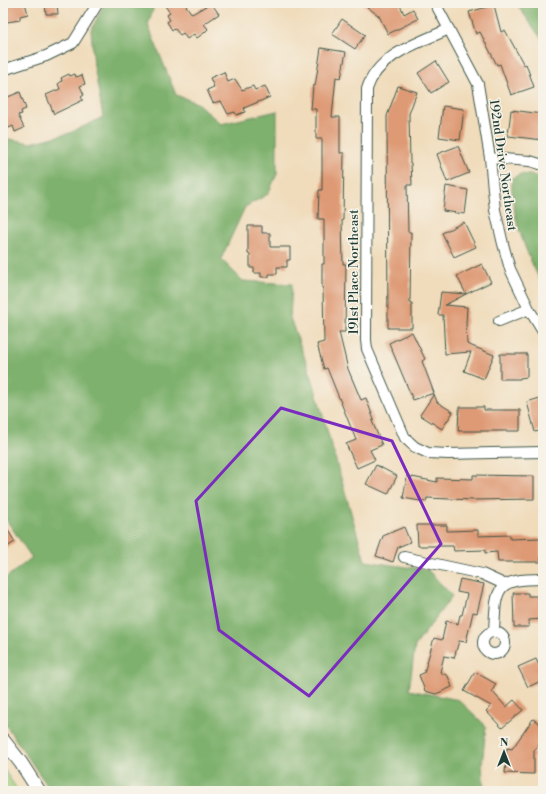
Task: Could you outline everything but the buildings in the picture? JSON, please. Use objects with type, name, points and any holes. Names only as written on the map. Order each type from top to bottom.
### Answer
[{"type":"main road","points":[[3,740],[34,789]]},
{"type":"street","points":[[3,70],[46,56],[73,43],[98,3]]},
{"type":"street","name":"192nd Drive Northeast","points":[[435,3],[478,84],[490,158],[495,210],[503,244],[510,269],[529,309],[543,332]]},
{"type":"street","name":"191st Place Northeast","points":[[449,29],[387,59],[375,72],[367,89],[367,349],[405,438],[415,447],[428,452],[448,454],[543,452]]},
{"type":"street","points":[[490,158],[530,161],[543,165]]},
{"type":"street","points":[[499,321],[529,309]]},
{"type":"street","points":[[404,556],[482,574],[504,584]]},
{"type":"street","points":[[494,632],[497,593],[504,584],[513,580],[543,579]]},
{"type":"highlighted area","points":[[281,408],[392,441],[441,544],[309,696],[219,630],[196,501]]},
{"type":"green space","points":[[105,3],[155,3],[148,25],[176,95],[197,103],[221,124],[277,111],[277,174],[268,194],[245,207],[221,259],[243,281],[292,284],[290,318],[312,378],[365,561],[428,570],[452,596],[415,646],[409,690],[459,700],[486,726],[482,765],[484,791],[51,791],[3,721],[3,580],[32,558],[3,515],[3,138],[31,143],[70,133],[103,117],[94,66],[91,30]]},
{"type":"green space","points":[[516,3],[543,3],[543,41]]},
{"type":"green space","points":[[521,174],[543,177],[543,286],[525,247],[516,220],[512,192],[512,178]]},
{"type":"green space","points":[[3,768],[18,791],[3,791]]}]
